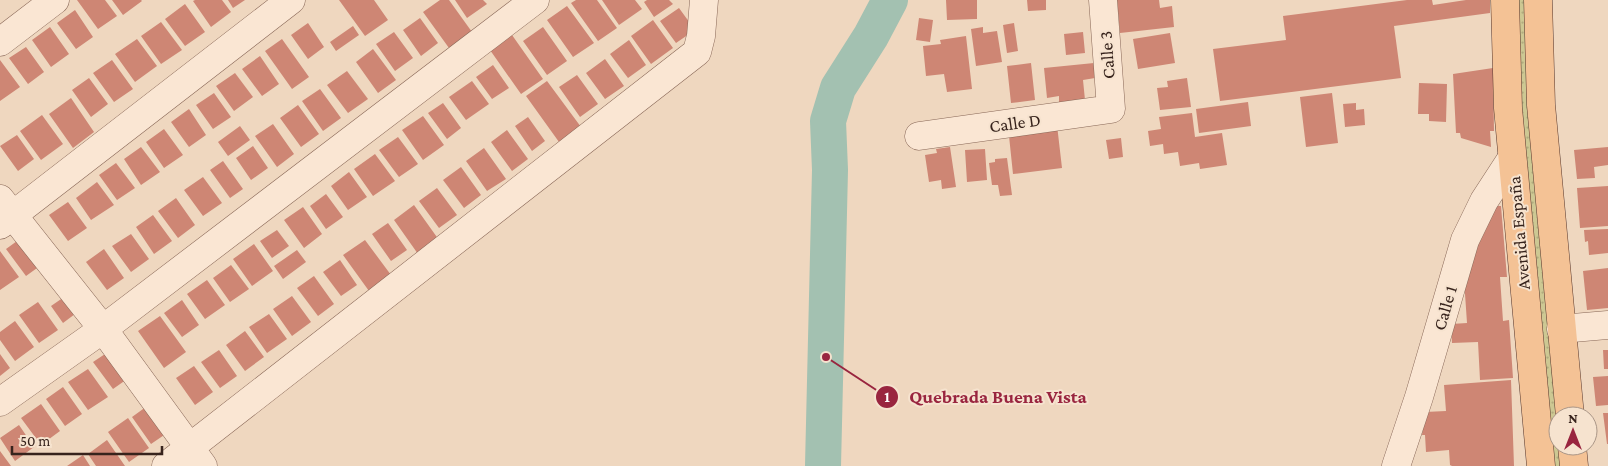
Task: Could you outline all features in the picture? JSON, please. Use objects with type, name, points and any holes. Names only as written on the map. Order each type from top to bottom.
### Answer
[{"type":"main road","name":"Avenida España","points":[[1505,0],[1507,81],[1512,158],[1541,466]]},
{"type":"main road","name":"Avenida España","points":[[1538,0],[1541,106],[1569,406]]},
{"type":"street","points":[[0,42],[55,0]]},
{"type":"street","points":[[197,457],[103,329],[4,214],[291,0]]},
{"type":"street","points":[[0,402],[103,329],[535,0]]},
{"type":"street","points":[[166,466],[197,457],[697,52],[701,36],[704,0]]},
{"type":"street","name":"Calle 3","points":[[1103,0],[1111,109]]},
{"type":"street","name":"Calle D","points":[[919,136],[1111,109]]},
{"type":"street","name":"Calle 1","points":[[1396,466],[1419,397],[1468,231],[1484,201],[1512,158]]},
{"type":"street","points":[[1561,329],[1608,325]]},
{"type":"shaded area","points":[[1516,0],[1528,0],[1557,406],[1548,406],[1548,424],[1518,107]]},
{"type":"shaded area","points":[[1551,456],[1563,456],[1564,466],[1552,466]]},
{"type":"building","points":[[77,0],[105,0],[117,16],[98,29]]},
{"type":"building","points":[[112,0],[141,0],[142,1],[123,15]]},
{"type":"building","points":[[222,0],[231,12],[211,27],[193,1]]},
{"type":"building","points":[[228,0],[245,0],[233,8]]},
{"type":"building","points":[[339,0],[374,0],[388,20],[365,36]]},
{"type":"building","points":[[440,0],[449,0],[472,32],[449,48],[423,12]]},
{"type":"building","points":[[455,0],[483,0],[487,4],[467,18]]},
{"type":"building","points":[[576,0],[597,0],[617,28],[598,41],[571,3]]},
{"type":"building","points":[[602,0],[635,0],[642,9],[619,25]]},
{"type":"building","points":[[647,0],[669,0],[673,4],[654,17],[644,2]]},
{"type":"building","points":[[946,0],[977,0],[977,19],[947,20]]},
{"type":"building","points":[[1027,0],[1046,0],[1046,10],[1028,11]]},
{"type":"building","points":[[1117,0],[1159,0],[1160,8],[1172,6],[1174,27],[1120,33]]},
{"type":"building","points":[[1407,0],[1432,0],[1433,5],[1466,0],[1490,0],[1490,13],[1394,26],[1401,78],[1220,101],[1213,49],[1286,40],[1283,16]]},
{"type":"building","points":[[185,4],[205,32],[185,46],[165,19]]},
{"type":"building","points":[[567,6],[594,43],[573,57],[547,20]]},
{"type":"building","points":[[679,8],[695,30],[676,43],[660,21]]},
{"type":"building","points":[[75,10],[93,37],[76,49],[57,23]]},
{"type":"building","points":[[420,18],[438,43],[421,56],[403,30]]},
{"type":"building","points":[[919,18],[933,20],[930,42],[916,40]]},
{"type":"building","points":[[653,20],[673,48],[651,64],[631,36]]},
{"type":"building","points":[[161,22],[182,50],[161,64],[141,36]]},
{"type":"building","points":[[308,23],[324,47],[308,59],[291,35]]},
{"type":"building","points":[[1014,23],[1018,51],[1007,53],[1003,25]]},
{"type":"building","points":[[353,26],[359,35],[336,51],[330,42]]},
{"type":"building","points":[[50,27],[69,54],[51,67],[32,40]]},
{"type":"building","points":[[543,27],[567,61],[547,75],[523,41]]},
{"type":"building","points":[[983,27],[983,33],[997,31],[1002,62],[976,66],[971,29]]},
{"type":"building","points":[[394,32],[413,58],[395,71],[376,44]]},
{"type":"building","points":[[1083,32],[1085,53],[1066,55],[1064,34]]},
{"type":"building","points":[[1170,33],[1175,63],[1138,69],[1133,39]]},
{"type":"building","points":[[512,35],[543,79],[521,94],[490,50]]},
{"type":"building","points":[[966,36],[972,89],[947,92],[944,74],[926,76],[923,46],[941,44],[940,40]]},
{"type":"building","points":[[137,39],[157,66],[135,82],[115,54]]},
{"type":"building","points":[[282,39],[309,77],[292,89],[265,51]]},
{"type":"building","points":[[629,40],[646,65],[628,78],[610,54]]},
{"type":"building","points":[[26,47],[44,72],[28,84],[9,58]]},
{"type":"building","points":[[373,49],[396,80],[378,93],[356,62]]},
{"type":"building","points":[[260,56],[279,84],[262,96],[242,69]]},
{"type":"building","points":[[605,59],[624,86],[605,99],[586,73]]},
{"type":"building","points":[[0,60],[20,87],[0,101]]},
{"type":"building","points":[[112,60],[133,89],[114,102],[93,73]]},
{"type":"building","points":[[1031,63],[1035,100],[1011,103],[1007,66]]},
{"type":"building","points":[[1094,63],[1095,78],[1083,80],[1085,100],[1059,103],[1059,96],[1047,98],[1044,68]]},
{"type":"building","points":[[493,65],[509,88],[492,99],[476,77]]},
{"type":"building","points":[[1493,68],[1494,131],[1490,131],[1491,147],[1461,138],[1460,133],[1456,133],[1453,74]]},
{"type":"building","points":[[347,71],[368,99],[348,113],[327,85]]},
{"type":"building","points":[[235,73],[253,97],[234,111],[216,86]]},
{"type":"building","points":[[577,75],[598,104],[580,117],[559,87]]},
{"type":"building","points":[[89,78],[108,104],[91,117],[72,90]]},
{"type":"building","points":[[1187,78],[1191,107],[1160,110],[1157,88],[1168,87],[1167,81]]},
{"type":"building","points":[[472,81],[489,104],[466,120],[449,97]]},
{"type":"building","points":[[547,81],[581,127],[559,142],[526,96]]},
{"type":"building","points":[[1419,83],[1447,84],[1446,122],[1429,121],[1429,114],[1418,114]]},
{"type":"building","points":[[320,89],[341,118],[323,131],[302,101]]},
{"type":"building","points":[[214,93],[231,117],[213,129],[196,105]]},
{"type":"building","points":[[1332,93],[1338,143],[1306,147],[1300,97]]},
{"type":"building","points":[[71,98],[94,132],[73,148],[49,114]]},
{"type":"building","points":[[1248,102],[1251,126],[1199,133],[1196,109]]},
{"type":"building","points":[[443,103],[461,128],[447,139],[428,113]]},
{"type":"building","points":[[1356,103],[1356,110],[1364,109],[1365,125],[1345,127],[1343,104]]},
{"type":"building","points":[[298,105],[319,134],[301,147],[280,118]]},
{"type":"building","points":[[189,109],[206,135],[189,147],[171,122]]},
{"type":"building","points":[[1192,113],[1195,137],[1222,133],[1227,165],[1200,169],[1199,163],[1180,166],[1178,152],[1164,154],[1163,144],[1150,146],[1148,131],[1161,129],[1159,117]]},
{"type":"building","points":[[42,115],[63,144],[41,160],[20,131]]},
{"type":"building","points":[[423,116],[444,145],[423,160],[402,130]]},
{"type":"building","points":[[528,117],[545,141],[532,151],[515,126]]},
{"type":"building","points":[[273,124],[294,154],[277,167],[255,136]]},
{"type":"building","points":[[1048,125],[1057,125],[1062,168],[1013,174],[1009,136],[1048,132]]},
{"type":"building","points":[[240,126],[250,140],[228,156],[218,142]]},
{"type":"building","points":[[164,129],[183,155],[164,168],[146,142]]},
{"type":"building","points":[[507,130],[528,159],[512,171],[491,142]]},
{"type":"building","points":[[17,135],[34,159],[18,171],[0,146]]},
{"type":"building","points":[[398,137],[418,164],[399,177],[379,150]]},
{"type":"building","points":[[1121,138],[1123,157],[1109,159],[1106,140]]},
{"type":"building","points":[[253,146],[268,168],[251,180],[236,158]]},
{"type":"building","points":[[141,147],[160,172],[141,185],[124,159]]},
{"type":"building","points":[[950,147],[956,187],[942,189],[941,180],[929,182],[925,155],[937,153],[936,149]]},
{"type":"building","points":[[1608,147],[1608,165],[1594,167],[1595,178],[1577,179],[1574,150]]},
{"type":"building","points":[[484,148],[506,179],[487,191],[466,161]]},
{"type":"building","points":[[985,149],[987,180],[967,182],[965,150]]},
{"type":"building","points":[[375,154],[395,181],[373,196],[354,169]]},
{"type":"building","points":[[1007,158],[1012,195],[1000,196],[998,185],[992,185],[989,163],[995,162],[995,159]]},
{"type":"building","points":[[223,161],[243,189],[230,198],[210,170]]},
{"type":"building","points":[[116,163],[135,188],[117,200],[99,175]]},
{"type":"building","points":[[461,167],[481,195],[464,208],[443,180]]},
{"type":"building","points":[[349,172],[367,197],[348,210],[331,186]]},
{"type":"building","points":[[203,177],[222,203],[203,216],[184,190]]},
{"type":"building","points":[[97,182],[114,205],[91,220],[76,198]]},
{"type":"building","points":[[1608,186],[1608,226],[1580,228],[1577,188]]},
{"type":"building","points":[[437,188],[457,215],[439,228],[419,201]]},
{"type":"building","points":[[326,194],[343,217],[326,229],[310,206]]},
{"type":"building","points":[[176,198],[195,225],[178,238],[158,211]]},
{"type":"building","points":[[68,202],[87,228],[68,241],[49,215]]},
{"type":"building","points":[[414,205],[439,240],[418,254],[394,220]]},
{"type":"building","points":[[1492,206],[1501,206],[1507,277],[1500,277],[1503,321],[1509,320],[1513,378],[1480,380],[1478,342],[1452,343],[1451,324],[1467,323],[1464,279]]},
{"type":"building","points":[[303,207],[322,234],[304,248],[284,220]]},
{"type":"building","points":[[153,215],[172,241],[154,254],[136,227]]},
{"type":"building","points":[[388,223],[407,250],[391,261],[372,234]]},
{"type":"building","points":[[1608,229],[1608,253],[1589,255],[1588,241],[1585,242],[1584,230]]},
{"type":"building","points":[[277,230],[289,246],[272,258],[260,241]]},
{"type":"building","points":[[131,234],[149,259],[131,272],[112,246]]},
{"type":"building","points":[[24,236],[44,263],[26,276],[6,249]]},
{"type":"building","points":[[365,240],[391,275],[369,291],[343,255]]},
{"type":"building","points":[[254,244],[273,271],[252,286],[233,259]]},
{"type":"building","points":[[104,249],[124,278],[107,290],[86,262]]},
{"type":"building","points":[[297,250],[306,262],[283,279],[274,266]]},
{"type":"building","points":[[0,251],[19,277],[0,290]]},
{"type":"building","points":[[340,260],[357,285],[341,296],[323,272]]},
{"type":"building","points":[[231,265],[249,289],[230,302],[213,278]]},
{"type":"building","points":[[1608,268],[1608,308],[1587,310],[1583,271]]},
{"type":"building","points":[[314,276],[334,304],[318,316],[297,288]]},
{"type":"building","points":[[207,280],[225,305],[205,319],[187,294]]},
{"type":"building","points":[[67,295],[79,311],[63,323],[51,306]]},
{"type":"building","points":[[292,296],[311,322],[292,336],[273,309]]},
{"type":"building","points":[[182,300],[199,325],[182,337],[164,313]]},
{"type":"building","points":[[38,302],[58,330],[39,343],[19,315]]},
{"type":"building","points":[[269,314],[287,339],[267,353],[249,327]]},
{"type":"building","points":[[160,316],[186,352],[164,368],[138,331]]},
{"type":"building","points":[[15,321],[34,347],[15,361],[0,340],[0,332]]},
{"type":"building","points":[[245,331],[264,357],[245,371],[226,345]]},
{"type":"building","points":[[111,350],[130,377],[113,389],[93,362]]},
{"type":"building","points":[[219,350],[237,376],[220,388],[201,362]]},
{"type":"building","points":[[1603,350],[1608,350],[1608,369],[1604,369]]},
{"type":"building","points":[[0,354],[10,368],[0,376]]},
{"type":"building","points":[[194,366],[213,392],[195,405],[176,378]]},
{"type":"building","points":[[88,369],[108,397],[88,410],[68,382]]},
{"type":"building","points":[[1608,376],[1608,405],[1596,406],[1593,377]]},
{"type":"building","points":[[1511,380],[1514,466],[1452,466],[1450,465],[1449,450],[1426,452],[1425,435],[1422,435],[1425,412],[1446,411],[1444,385]]},
{"type":"building","points":[[63,387],[82,414],[65,426],[46,399]]},
{"type":"building","points":[[41,404],[60,431],[41,445],[21,418]]},
{"type":"building","points":[[150,404],[170,431],[151,444],[132,417]]},
{"type":"building","points":[[1603,413],[1608,413],[1608,444],[1607,444]]},
{"type":"building","points":[[128,418],[149,448],[129,462],[108,432]]},
{"type":"building","points":[[19,425],[34,447],[15,461],[0,438]]},
{"type":"building","points":[[107,440],[125,466],[96,466],[88,454]]},
{"type":"building","points":[[0,451],[11,466],[0,466]]},
{"type":"building","points":[[83,455],[90,466],[67,466]]},
{"type":"waterway","points":[[823,466],[830,170],[828,121],[838,88],[871,36],[890,0]]},
{"type":"place","name":"Quebrada Buena Vista","points":[[826,357]]}]
